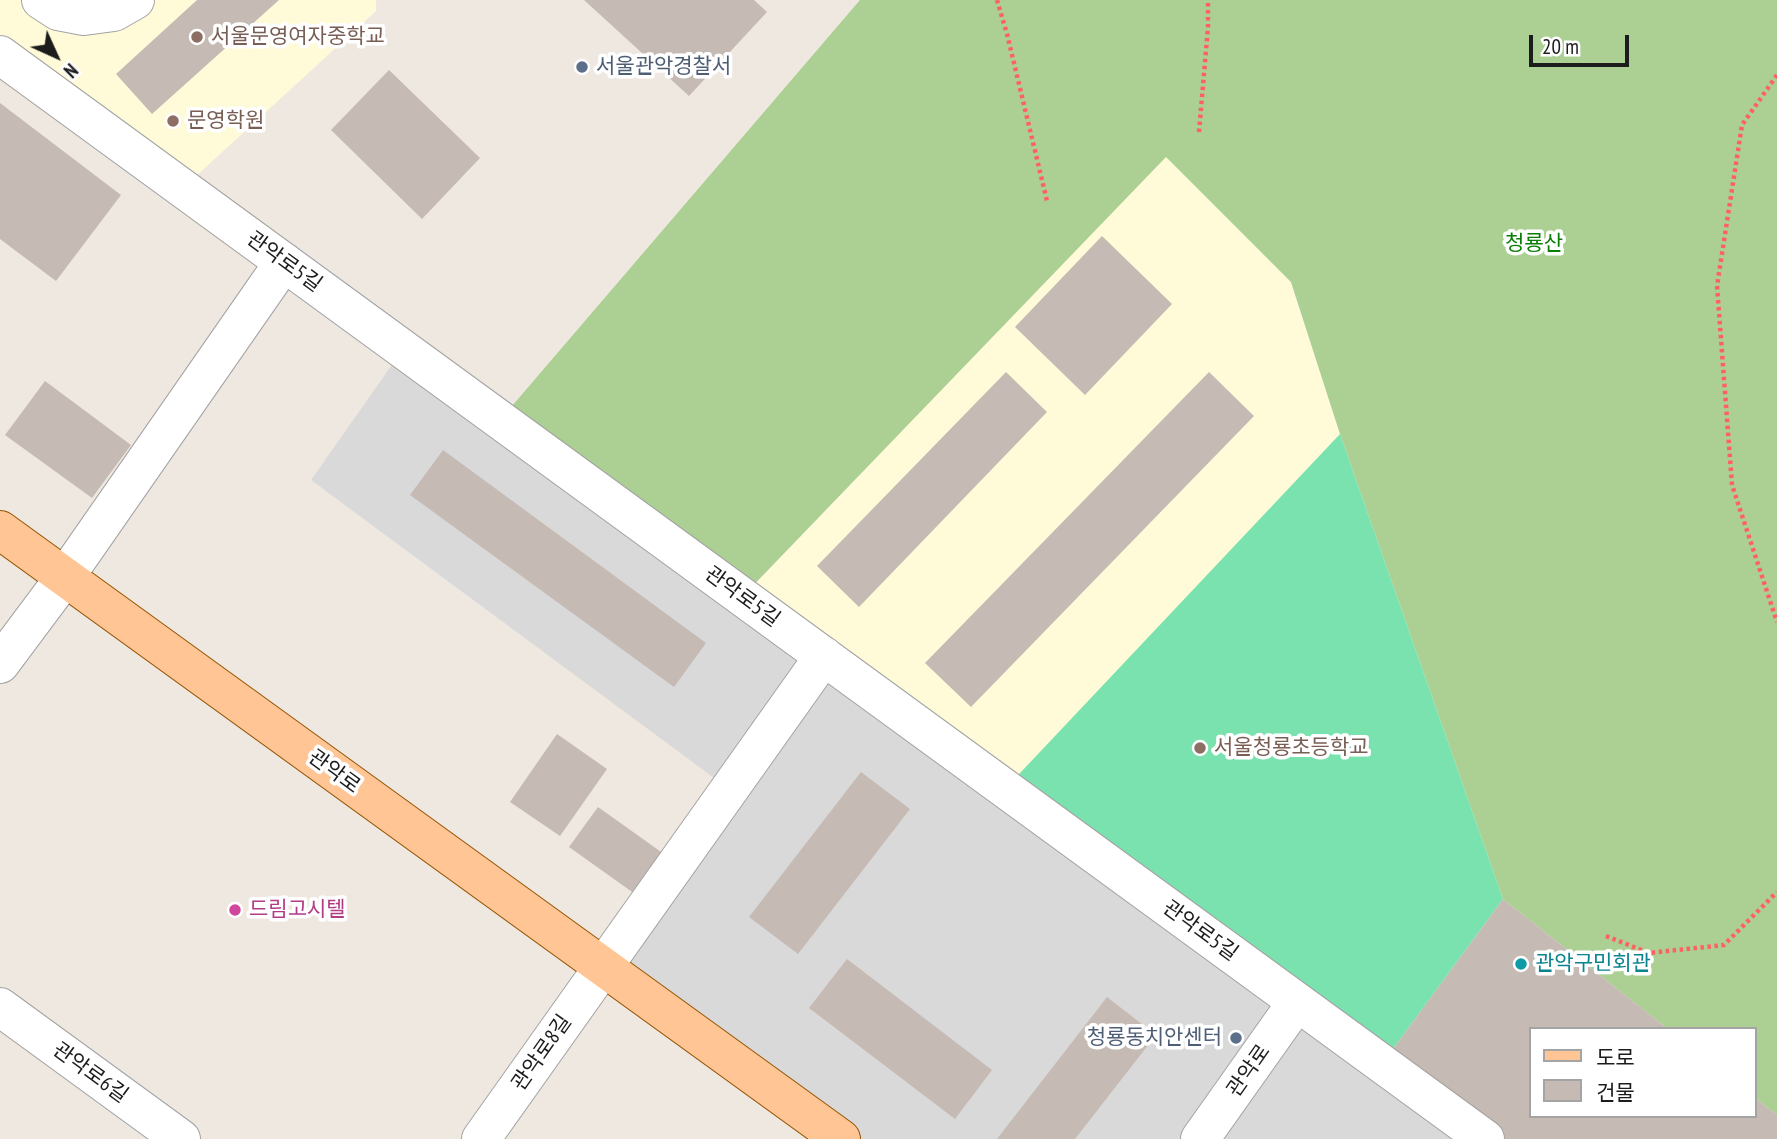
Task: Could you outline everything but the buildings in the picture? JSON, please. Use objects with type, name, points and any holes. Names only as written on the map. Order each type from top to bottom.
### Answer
[{"type":"main road","name":"관악로","points":[[0,530],[841,1139]]},
{"type":"street","points":[[41,0],[58,10],[84,16],[114,12],[135,0]]},
{"type":"street","name":"관악로5길","points":[[0,55],[1485,1139]]},
{"type":"street","points":[[0,664],[65,577],[284,262]]},
{"type":"street","points":[[603,967],[824,656]]},
{"type":"street","name":"관악로8길","points":[[481,1139],[603,967]]},
{"type":"street","name":"관악로","points":[[1200,1139],[1297,1002]]},
{"type":"street","name":"관악로6길","points":[[0,1007],[181,1139]]},
{"type":"path","points":[[997,0],[1047,201]]},
{"type":"path","points":[[1199,132],[1208,0]]},
{"type":"path","points":[[1777,75],[1742,125],[1717,286],[1732,485],[1777,622]]},
{"type":"path","points":[[1606,936],[1649,953],[1724,945],[1777,892]]},
{"type":"shaded area","name":"문영학원","points":[[0,0],[376,0],[376,11],[183,188],[0,55]]},
{"type":"shaded area","name":"서울청룡초등학교","points":[[1166,156],[1291,282],[1340,434],[1503,899],[1382,1064],[742,597]]},
{"type":"shaded area","points":[[403,349],[1485,1139],[841,1139],[603,967],[729,789],[311,480]]},
{"type":"green space","name":"청룡산","points":[[860,0],[1777,0],[1777,1115],[1756,1099],[1756,1027],[1665,1027],[1503,899],[1340,434],[1291,282],[1166,157],[742,597],[500,420]]},
{"type":"green space","points":[[1340,434],[1503,899],[1382,1064],[1005,789]]},
{"type":"place","name":"서울문영여자중학교","points":[[197,37]]},
{"type":"place","name":"서울관악경찰서","points":[[582,67]]},
{"type":"place","name":"문영학원","points":[[173,121]]},
{"type":"place","name":"서울청룡초등학교","points":[[1200,748]]},
{"type":"place","name":"드림고시텔","points":[[235,910]]},
{"type":"place","name":"관악구민회관","points":[[1521,964]]},
{"type":"place","name":"청룡동치안센터","points":[[1236,1038]]}]
